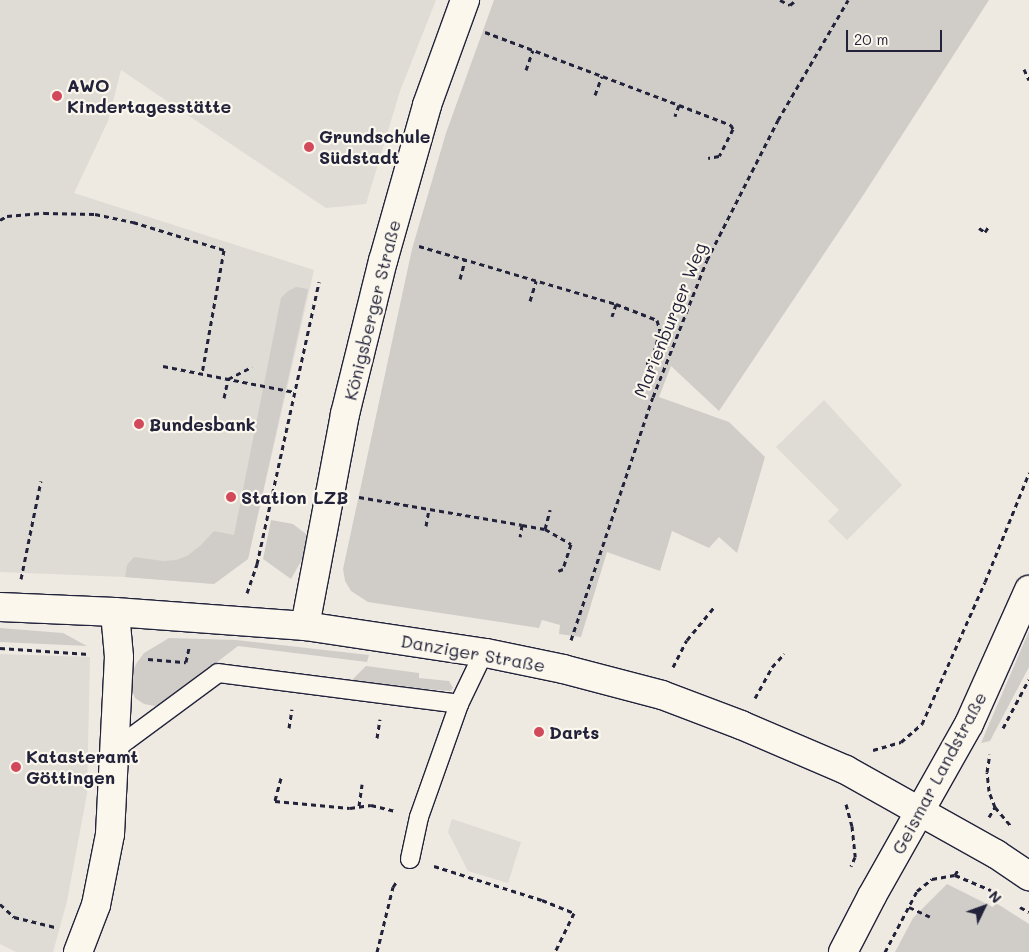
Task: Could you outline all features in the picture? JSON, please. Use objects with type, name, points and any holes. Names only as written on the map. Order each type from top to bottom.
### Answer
[{"type":"street","name":"Königsberger Straße","points":[[305,626],[345,414],[390,237],[427,105],[461,11]]},
{"type":"street","name":"Geismar Landstraße","points":[[843,952],[919,811],[969,724],[1029,590]]},
{"type":"street","name":"Danziger Straße","points":[[8,607],[115,612],[305,626],[484,652],[562,669],[662,695],[741,725],[858,777],[996,854],[1029,876]]},
{"type":"street","points":[[82,943],[96,905],[110,834],[119,657],[115,612]]},
{"type":"lane","points":[[410,859],[419,817],[460,704],[484,652]]},
{"type":"lane","points":[[114,750],[218,673],[460,704]]},
{"type":"path","points":[[780,0],[790,5],[796,0]]},
{"type":"path","name":"Marienburger Weg","points":[[562,669],[653,396],[707,260],[778,120],[848,0]]},
{"type":"path","points":[[461,11],[533,50],[731,125],[733,130],[719,156],[708,158]]},
{"type":"path","points":[[526,70],[533,50]]},
{"type":"path","points":[[1024,69],[1029,80]]},
{"type":"path","points":[[594,96],[602,76]]},
{"type":"path","points":[[675,116],[679,105]]},
{"type":"path","points":[[0,220],[7,216],[44,213],[95,214],[133,222],[224,250],[202,374]]},
{"type":"path","points":[[979,228],[985,232],[989,226]]},
{"type":"path","points":[[390,237],[616,304],[657,320],[660,331],[651,362],[645,362]]},
{"type":"path","points":[[460,279],[465,260]]},
{"type":"path","points":[[530,301],[536,281]]},
{"type":"path","points":[[237,622],[257,564],[319,282]]},
{"type":"path","points":[[612,316],[616,304]]},
{"type":"path","points":[[163,366],[294,392]]},
{"type":"path","points":[[228,379],[252,367]]},
{"type":"path","points":[[224,398],[228,379]]},
{"type":"path","points":[[855,856],[852,826],[845,805],[872,750],[901,742],[922,724],[985,582],[1029,473]]},
{"type":"path","points":[[8,607],[41,481]]},
{"type":"path","points":[[331,492],[545,529],[571,544],[563,569],[558,571]]},
{"type":"path","points":[[426,526],[429,509]]},
{"type":"path","points":[[545,529],[550,510]]},
{"type":"path","points":[[520,537],[522,525]]},
{"type":"path","points":[[662,695],[687,640],[715,606]]},
{"type":"path","points":[[195,618],[186,662],[195,691]]},
{"type":"path","points":[[741,725],[772,667],[784,654]]},
{"type":"path","points":[[1001,732],[1029,679]]},
{"type":"path","points":[[989,756],[993,748]]},
{"type":"path","points":[[280,778],[275,801],[350,808],[371,805],[419,817]]},
{"type":"path","points":[[359,806],[362,784]]},
{"type":"path","points":[[837,802],[845,805]]},
{"type":"path","points":[[377,952],[393,887],[410,859],[542,900],[574,914],[555,952]]},
{"type":"path","points":[[955,875],[998,893]]},
{"type":"path","points":[[1013,902],[1029,912]]},
{"type":"path","points":[[0,904],[14,917],[82,943]]},
{"type":"path","points":[[909,907],[930,917]]},
{"type":"shaded area","name":"Bundesbank","points":[[0,0],[436,0],[400,91],[366,204],[326,208],[121,70],[108,121],[74,193],[314,270],[248,559],[214,584],[125,577],[0,572]]},
{"type":"shaded area","points":[[494,0],[989,0],[864,194],[719,411],[671,366],[659,397],[729,422],[765,457],[737,553],[719,537],[709,548],[672,531],[660,571],[607,552],[581,637],[559,634],[560,625],[542,620],[539,628],[368,602],[351,591],[345,581],[343,569],[412,249],[446,133]]},
{"type":"shaded area","points":[[296,287],[308,289],[248,559],[214,584],[125,577],[127,565],[134,557],[163,561],[176,560],[187,556],[214,531],[234,535],[281,298],[288,291]]},
{"type":"shaded area","points":[[824,400],[902,485],[847,540],[828,521],[839,510],[776,447]]},
{"type":"shaded area","points":[[271,520],[293,524],[306,534],[308,541],[304,556],[291,579],[263,559]]},
{"type":"shaded area","points":[[0,628],[63,633],[87,646],[0,642]]},
{"type":"shaded area","points":[[1029,631],[1029,667],[990,741],[981,743]]},
{"type":"shaded area","points":[[169,638],[236,640],[369,655],[367,662],[238,646],[165,702],[155,706],[144,704],[135,698],[131,688],[131,677],[136,664],[144,653]]},
{"type":"shaded area","points":[[0,654],[90,657],[87,794],[67,901],[53,952],[16,952],[0,944]]},
{"type":"shaded area","points":[[366,666],[419,673],[419,678],[449,681],[453,688],[450,691],[349,683]]},
{"type":"shaded area","points":[[452,819],[521,842],[508,883],[468,871],[448,832]]},
{"type":"shaded area","points":[[947,884],[993,907],[996,903],[1029,924],[1029,952],[895,952],[913,918]]},
{"type":"place","name":"AWO Kindertagesstätte","points":[[57,96]]},
{"type":"place","name":"Grundschule Südstadt","points":[[309,147]]},
{"type":"place","name":"Bundesbank","points":[[139,424]]},
{"type":"place","name":"Station LZB","points":[[231,497]]},
{"type":"place","name":"Darts","points":[[539,732]]},
{"type":"place","name":"Katasteramt Göttingen","points":[[16,767]]}]
